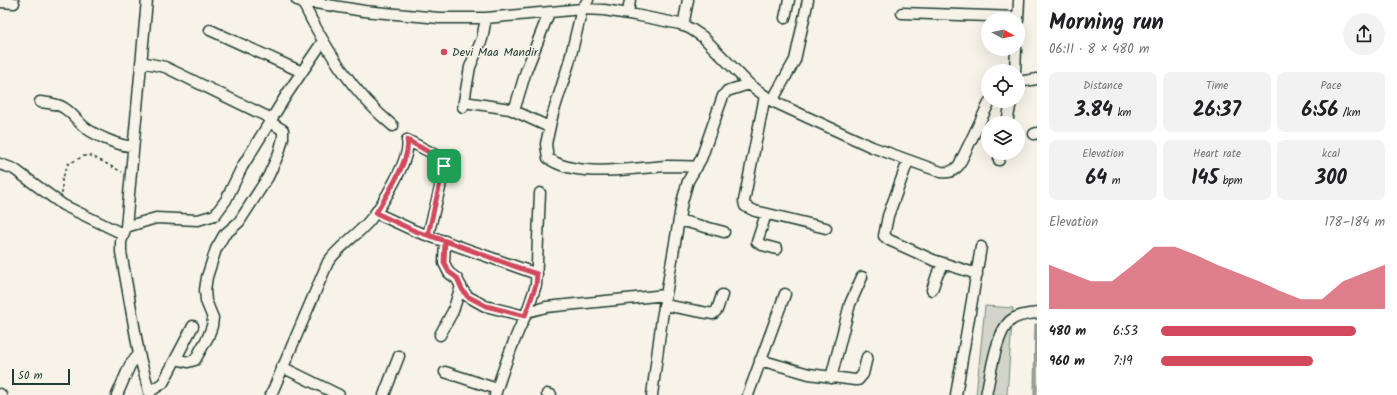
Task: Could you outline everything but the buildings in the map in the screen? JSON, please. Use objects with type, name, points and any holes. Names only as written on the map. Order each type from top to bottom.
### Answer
[{"type":"street","points":[[147,0],[131,176],[125,230],[121,242],[121,261],[139,354],[150,394],[163,384],[193,326]]},
{"type":"street","points":[[588,0],[582,9],[549,127],[546,144],[548,158],[568,166],[581,169],[611,171],[668,166],[697,167]]},
{"type":"street","points":[[628,14],[630,0]]},
{"type":"street","points":[[683,26],[688,0]]},
{"type":"street","points":[[785,18],[789,0]]},
{"type":"street","points":[[808,0],[795,60],[768,99],[744,201],[745,206],[750,210],[826,228]]},
{"type":"street","points":[[1018,12],[1019,0]]},
{"type":"street","points":[[300,1],[402,16],[486,18],[582,9],[628,14],[683,26],[691,29],[708,40],[749,84],[768,99],[864,144],[940,172],[949,173],[954,171],[964,158],[987,108]]},
{"type":"street","points":[[300,1],[323,42],[348,79],[364,99],[393,126]]},
{"type":"street","points":[[0,2],[14,3]]},
{"type":"street","points":[[514,111],[532,52],[549,13]]},
{"type":"street","points":[[902,13],[981,17]]},
{"type":"street","points":[[486,18],[482,39],[470,67],[463,104],[514,111],[549,127]]},
{"type":"street","points":[[210,30],[302,72]]},
{"type":"street","points":[[0,164],[14,169],[63,205],[125,230],[156,218],[198,220],[215,215],[224,205],[242,167],[271,120],[323,42]]},
{"type":"street","points":[[141,62],[165,67],[271,120],[283,130],[283,138],[279,153],[268,177],[243,217],[222,238],[207,277],[205,296],[213,318],[211,331],[195,360],[188,362],[176,359]]},
{"type":"street","points":[[1025,81],[1037,79]]},
{"type":"street","points":[[652,395],[665,300],[685,190],[697,167],[723,96],[727,91],[749,84]]},
{"type":"street","points":[[40,102],[52,103],[63,107],[83,126],[110,141],[125,147],[133,146]]},
{"type":"street","points":[[271,395],[328,262],[341,246],[376,213],[405,157],[408,145],[407,140],[434,154],[443,162],[441,181],[428,235]]},
{"type":"street","points":[[908,161],[888,216],[884,236],[944,264],[977,274]]},
{"type":"street","points":[[445,372],[496,392],[511,348],[526,314],[536,285],[540,194]]},
{"type":"street","points":[[376,213],[428,235],[537,274]]},
{"type":"street","points":[[766,214],[757,242],[762,246],[777,249]]},
{"type":"street","points":[[679,220],[724,232]]},
{"type":"street","points":[[445,241],[444,263],[449,272],[457,278],[460,286],[467,296],[479,303],[526,314],[546,307],[665,300],[713,314],[717,310],[722,295]]},
{"type":"street","points":[[956,395],[981,247]]},
{"type":"street","points":[[932,290],[944,264]]},
{"type":"street","points":[[831,378],[850,304],[862,276]]},
{"type":"street","points":[[440,335],[453,312],[460,286]]},
{"type":"street","points":[[748,395],[785,294]]},
{"type":"street","points":[[986,395],[998,346],[1004,329],[1010,321],[1018,317],[1037,312]]},
{"type":"street","points":[[117,395],[130,365],[139,354]]},
{"type":"street","points":[[384,395],[399,356]]},
{"type":"street","points":[[760,360],[809,374],[831,378],[858,380],[863,374],[867,357]]},
{"type":"street","points":[[282,367],[338,395]]},
{"type":"path","points":[[63,205],[63,173],[68,164],[84,156],[92,156],[131,176]]},
{"type":"shaded area","points":[[985,306],[1013,308],[1007,395],[976,395]]},
{"type":"shaded area","points":[[1035,324],[1037,324],[1037,395],[1034,395]]},
{"type":"place","name":"Devi Maa Mandir","points":[[444,52]]},
{"type":"route","points":[[444,166],[428,235],[437,238],[450,243],[461,247],[476,253],[537,274],[536,285],[525,316],[494,309],[467,296],[457,278],[449,272],[444,263],[443,256],[445,241],[415,231],[376,213],[392,186],[408,151],[407,140],[440,158],[444,166]]}]
